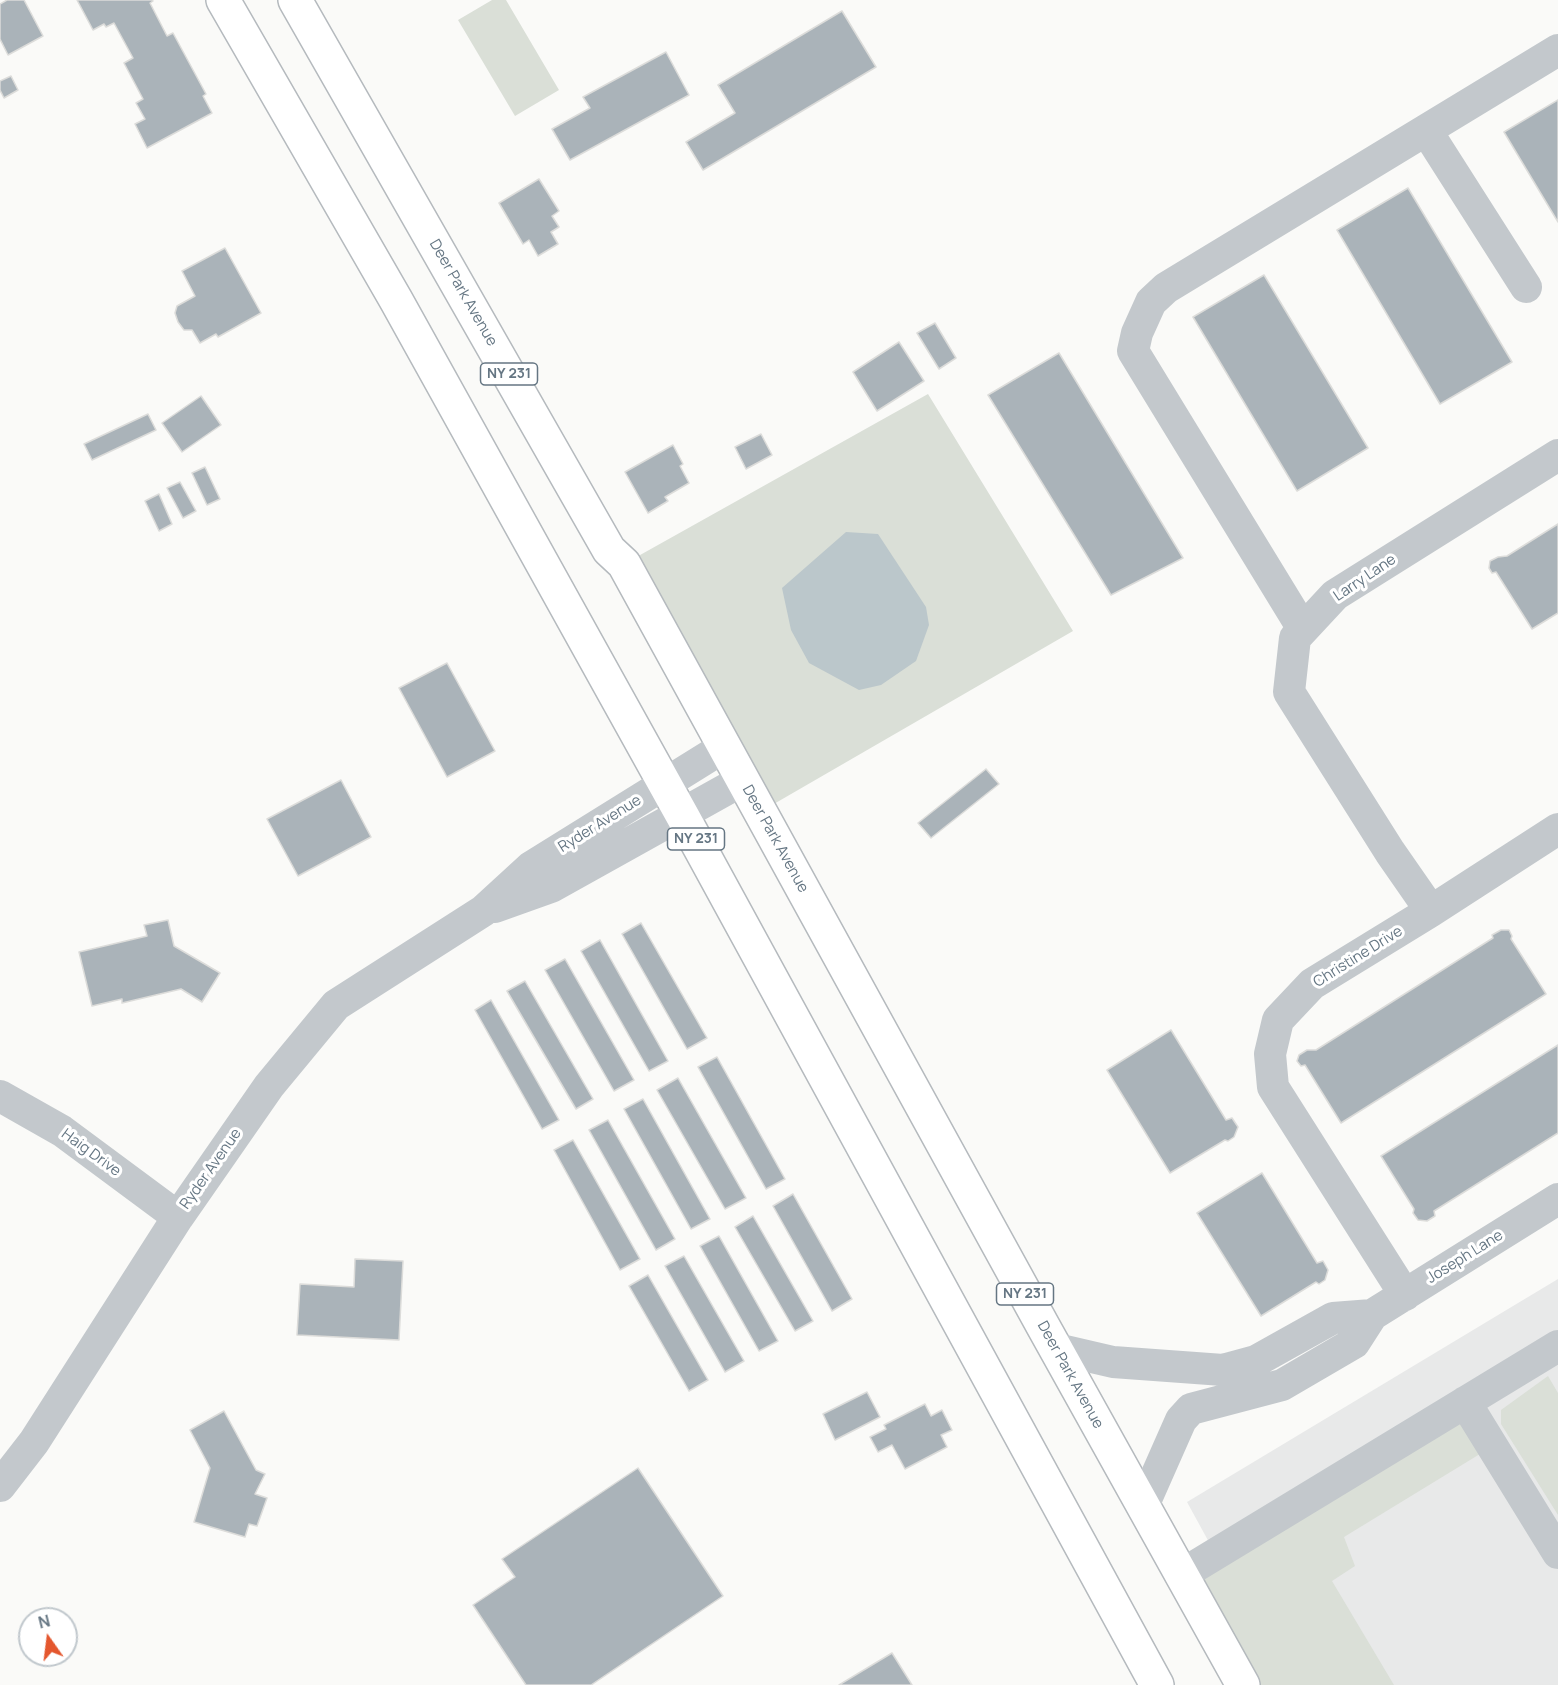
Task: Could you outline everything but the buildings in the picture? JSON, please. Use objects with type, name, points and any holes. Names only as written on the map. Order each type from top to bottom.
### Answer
[{"type":"main road","name":"NY 231","points":[[223,0],[396,300],[665,783],[1157,1685]]},
{"type":"main road","name":"Deer Park Avenue","points":[[296,0],[609,550],[624,564],[1243,1685]]},
{"type":"street","points":[[1303,630],[1133,351],[1137,333],[1150,302],[1166,288],[1558,50]]},
{"type":"street","points":[[1426,130],[1526,287]]},
{"type":"street","name":"Larry Lane","points":[[1431,911],[1390,852],[1289,692],[1295,638],[1335,595],[1558,455]]},
{"type":"street","name":"Ryder Avenue","points":[[0,1486],[34,1442],[178,1217],[269,1086],[336,1005],[483,911],[531,867],[723,747]]},
{"type":"street","name":"Ryder Avenue","points":[[483,911],[551,887],[743,780]]},
{"type":"street","name":"Christine Drive","points":[[1405,1295],[1273,1087],[1270,1054],[1278,1020],[1312,984],[1558,829]]},
{"type":"street","name":"Haig Drive","points":[[0,1096],[62,1131],[178,1217]]},
{"type":"street","name":"Joseph Lane","points":[[1372,1315],[1558,1199]]},
{"type":"street","points":[[1057,1349],[1113,1362],[1222,1370],[1256,1361],[1333,1318],[1372,1315]]},
{"type":"street","points":[[1143,1506],[1181,1420],[1191,1409],[1282,1385],[1354,1343],[1372,1315]]},
{"type":"street","points":[[1181,1575],[1558,1346]]},
{"type":"street","points":[[1465,1402],[1558,1553]]},
{"type":"shaded area","points":[[492,0],[506,0],[559,90],[515,116],[458,20]]},
{"type":"shaded area","points":[[928,394],[1073,631],[760,812],[624,564]]},
{"type":"shaded area","points":[[846,532],[878,534],[926,607],[929,625],[916,661],[881,685],[859,690],[809,663],[791,630],[782,588]]},
{"type":"shaded area","points":[[1558,1279],[1558,1685],[1287,1685],[1187,1502]]},
{"type":"shaded area","points":[[1548,1376],[1558,1393],[1558,1515],[1501,1424],[1501,1410]]},
{"type":"shaded area","points":[[1468,1406],[1493,1446],[1344,1537],[1355,1566],[1332,1581],[1394,1685],[1243,1685],[1181,1575]]}]
